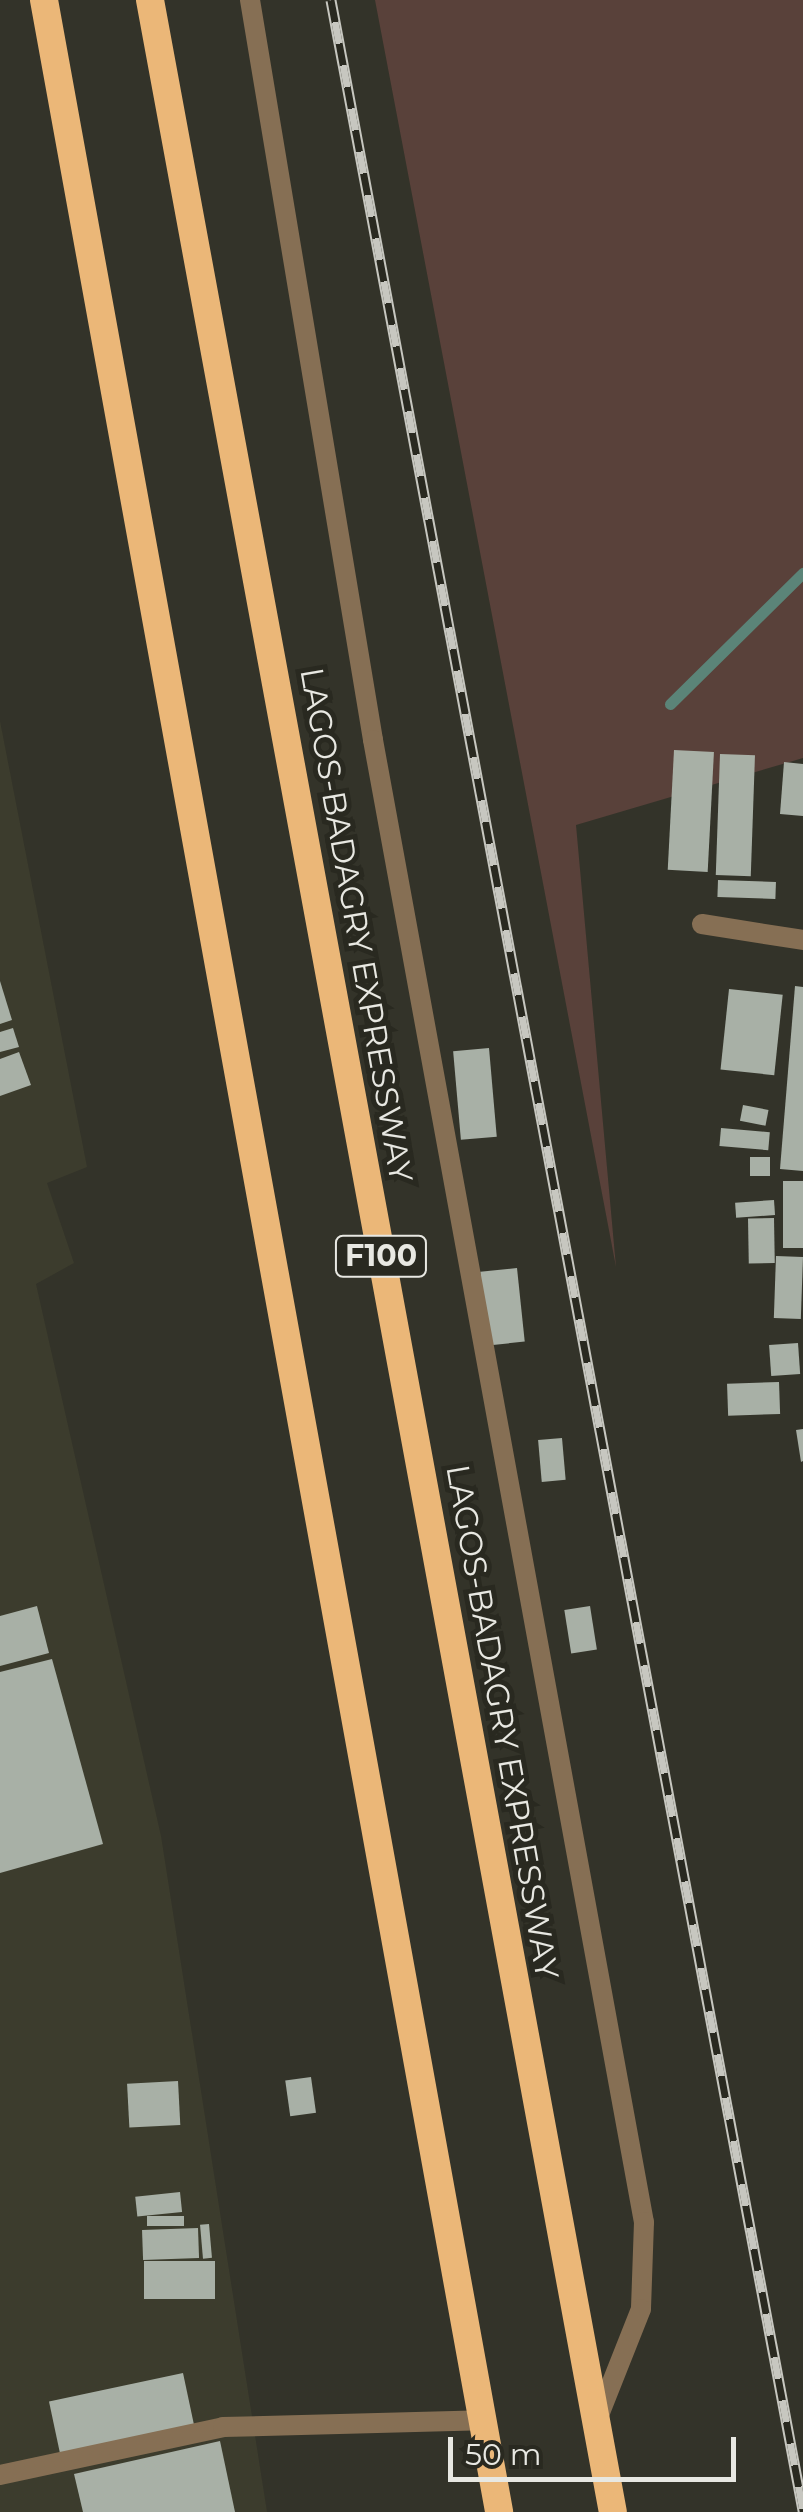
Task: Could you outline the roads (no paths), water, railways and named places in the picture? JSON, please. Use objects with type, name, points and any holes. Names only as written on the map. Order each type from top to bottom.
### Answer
[{"type":"highway","points":[[44,0],[499,2512]]},
{"type":"highway","name":"LAGOS-BADAGRY EXPRESSWAY","points":[[150,0],[613,2512]]},
{"type":"street","points":[[250,0],[372,740],[644,2222],[641,2309],[596,2424]]},
{"type":"street","points":[[702,924],[803,940]]},
{"type":"street","points":[[0,2476],[223,2428],[482,2420]]},
{"type":"waterway","points":[[670,704],[803,573]]},
{"type":"railway","points":[[331,0],[803,2511]]}]
